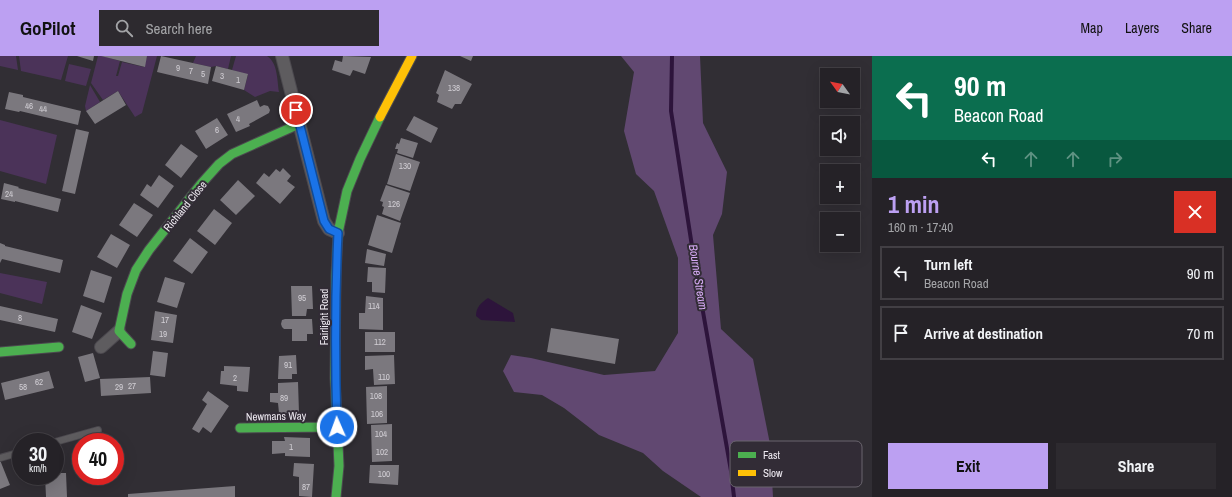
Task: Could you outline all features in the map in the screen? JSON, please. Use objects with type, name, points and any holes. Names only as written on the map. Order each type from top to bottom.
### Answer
[{"type":"street","points":[[282,56],[324,221],[329,229],[338,233]]},
{"type":"street","name":"Fairlight Road","points":[[336,497],[339,466],[335,378],[338,233],[347,191],[360,159],[377,122],[412,56]]},
{"type":"street","name":"Richland Close","points":[[119,330],[127,294],[136,270],[149,250],[201,184],[219,164],[232,154],[299,124]]},
{"type":"street","points":[[102,347],[119,330],[131,344]]},
{"type":"street","points":[[0,352],[59,347]]},
{"type":"street","name":"Newmans Way","points":[[240,428],[337,427]]},
{"type":"lane","points":[[64,439],[98,430]]},
{"type":"lane","points":[[0,458],[12,455]]},
{"type":"shaded area","points":[[0,56],[16,56],[18,70],[0,66]]},
{"type":"shaded area","points":[[19,56],[68,56],[61,80],[21,71]]},
{"type":"shaded area","points":[[98,56],[120,61],[116,76],[118,76],[122,62],[144,67],[147,56],[157,56],[142,113],[135,117],[118,91],[103,100],[91,83]]},
{"type":"shaded area","points":[[196,56],[231,56],[228,69],[193,63]]},
{"type":"shaded area","points":[[236,56],[267,56],[271,59],[275,67],[279,92],[270,91],[255,97],[244,90],[248,75],[232,70]]},
{"type":"shaded area","points":[[621,56],[700,56],[703,123],[727,172],[722,214],[713,235],[721,329],[753,359],[769,441],[730,441],[730,487],[772,487],[773,497],[701,497],[663,471],[643,453],[599,435],[564,408],[542,395],[514,392],[503,371],[511,355],[531,358],[604,375],[655,371],[678,333],[678,258],[654,191],[636,174],[624,131],[634,72]]},
{"type":"shaded area","points":[[69,64],[91,69],[86,86],[65,81]]},
{"type":"shaded area","points":[[90,85],[100,102],[86,111],[85,106]]},
{"type":"shaded area","points":[[0,120],[57,135],[46,184],[0,171]]},
{"type":"shaded area","points":[[0,273],[47,282],[42,304],[0,293]]},
{"type":"shaded area","points":[[488,298],[513,313],[515,322],[481,320],[476,316],[479,306]]},
{"type":"building","points":[[77,56],[94,56],[93,61]]},
{"type":"building","points":[[101,56],[147,56],[145,67]]},
{"type":"building","points":[[161,56],[211,67],[208,84],[157,72]]},
{"type":"building","points":[[343,56],[371,57],[365,74],[353,70],[350,76],[332,70],[335,60],[342,62]]},
{"type":"building","points":[[460,56],[473,56],[471,61]]},
{"type":"building","points":[[216,66],[248,74],[244,90],[212,81]]},
{"type":"building","points":[[445,70],[472,84],[461,104],[455,104],[452,109],[437,102],[439,95],[436,93]]},
{"type":"building","points":[[118,91],[126,105],[95,124],[86,111]]},
{"type":"building","points":[[9,92],[23,95],[23,97],[81,111],[78,125],[20,111],[5,109]]},
{"type":"building","points":[[257,100],[260,107],[264,105],[268,106],[270,110],[269,113],[249,124],[250,126],[236,132],[227,114]]},
{"type":"building","points":[[414,116],[438,128],[431,143],[406,130]]},
{"type":"building","points":[[217,118],[228,135],[206,149],[195,131]]},
{"type":"building","points":[[76,129],[89,132],[75,194],[62,191]]},
{"type":"building","points":[[401,138],[418,143],[413,158],[397,153],[398,149],[395,149]]},
{"type":"building","points":[[181,144],[198,156],[181,178],[165,165]]},
{"type":"building","points":[[396,154],[420,162],[410,191],[387,184]]},
{"type":"building","points":[[283,168],[291,176],[287,181],[295,187],[280,204],[256,183],[264,173],[269,177],[276,169],[280,172]]},
{"type":"building","points":[[159,175],[174,186],[158,208],[140,195],[147,184],[151,187]]},
{"type":"building","points":[[238,180],[255,196],[236,215],[220,200]]},
{"type":"building","points":[[4,183],[61,199],[58,212],[1,199]]},
{"type":"building","points":[[386,185],[410,193],[400,221],[382,214],[384,207],[382,206],[383,202],[380,201]]},
{"type":"building","points":[[134,203],[153,215],[137,237],[119,225]]},
{"type":"building","points":[[214,209],[232,223],[215,245],[197,231]]},
{"type":"building","points":[[377,215],[401,223],[392,253],[368,245]]},
{"type":"building","points":[[111,234],[130,245],[117,268],[97,257]]},
{"type":"building","points":[[190,238],[208,252],[192,274],[173,261]]},
{"type":"building","points":[[0,243],[5,246],[63,260],[60,273],[2,259],[0,263]]},
{"type":"building","points":[[367,249],[386,254],[384,266],[365,263]]},
{"type":"building","points":[[368,267],[386,268],[385,293],[372,292],[372,282],[367,282]]},
{"type":"building","points":[[91,270],[112,277],[104,303],[83,296]]},
{"type":"building","points":[[165,277],[185,283],[177,308],[157,302]]},
{"type":"building","points":[[291,286],[312,286],[313,309],[307,309],[306,316],[292,316]]},
{"type":"building","points":[[366,296],[383,298],[383,330],[359,329],[359,313],[365,313]]},
{"type":"building","points":[[81,305],[102,313],[92,339],[72,332]]},
{"type":"building","points":[[0,306],[58,319],[55,332],[0,320]]},
{"type":"building","points":[[155,311],[177,315],[173,343],[151,340]]},
{"type":"building","points":[[312,319],[313,334],[307,334],[307,341],[292,341],[292,329],[284,329],[281,324],[282,320]]},
{"type":"building","points":[[551,328],[619,339],[615,364],[547,352]]},
{"type":"building","points":[[365,332],[395,332],[395,352],[365,352]]},
{"type":"building","points":[[153,351],[168,353],[165,377],[150,375]]},
{"type":"building","points":[[93,353],[100,378],[85,382],[78,357]]},
{"type":"building","points":[[296,355],[297,374],[292,374],[292,379],[278,379],[279,356]]},
{"type":"building","points":[[394,355],[395,384],[374,385],[373,369],[365,370],[365,356]]},
{"type":"building","points":[[224,366],[250,367],[248,392],[237,391],[237,386],[220,384],[221,371],[224,371]]},
{"type":"building","points":[[49,371],[54,388],[5,400],[1,383]]},
{"type":"building","points":[[150,377],[151,393],[101,396],[100,379]]},
{"type":"building","points":[[298,382],[299,413],[279,413],[278,403],[270,402],[270,393],[278,393],[278,383]]},
{"type":"building","points":[[387,386],[387,423],[367,424],[366,387]]},
{"type":"building","points":[[208,391],[229,406],[211,433],[203,427],[199,433],[192,429],[207,404],[202,400]]},
{"type":"building","points":[[392,424],[392,461],[372,462],[371,425]]},
{"type":"building","points":[[284,437],[310,438],[310,457],[285,456],[285,453],[272,454],[272,441],[285,441]]},
{"type":"building","points":[[0,460],[10,485],[0,489]]},
{"type":"building","points":[[294,463],[314,464],[312,497],[299,496],[299,477],[293,476]]},
{"type":"building","points":[[370,465],[399,465],[398,485],[369,483]]},
{"type":"building","points":[[64,473],[66,473],[67,497],[46,497],[45,485],[64,485]]},
{"type":"building","points":[[235,486],[235,497],[128,497],[128,494]]},
{"type":"waterway","name":"Bourne Stream","points":[[672,56],[671,111],[696,272],[730,465]]},
{"type":"waterway","name":"Bourne Stream","points":[[733,487],[734,497]]},
{"type":"traffic: fast","points":[[336,497],[339,466],[335,378],[338,233],[347,191],[380,117]]},
{"type":"traffic: fast","points":[[131,344],[119,331],[127,294],[136,270],[149,250],[201,184],[219,164],[232,154],[299,124]]},
{"type":"traffic: fast","points":[[0,352],[59,347]]},
{"type":"traffic: fast","points":[[240,428],[337,427]]},
{"type":"traffic: slow","points":[[380,117],[412,56]]},
{"type":"route","points":[[296,110],[324,221],[329,229],[338,233],[335,378],[337,427]]}]
